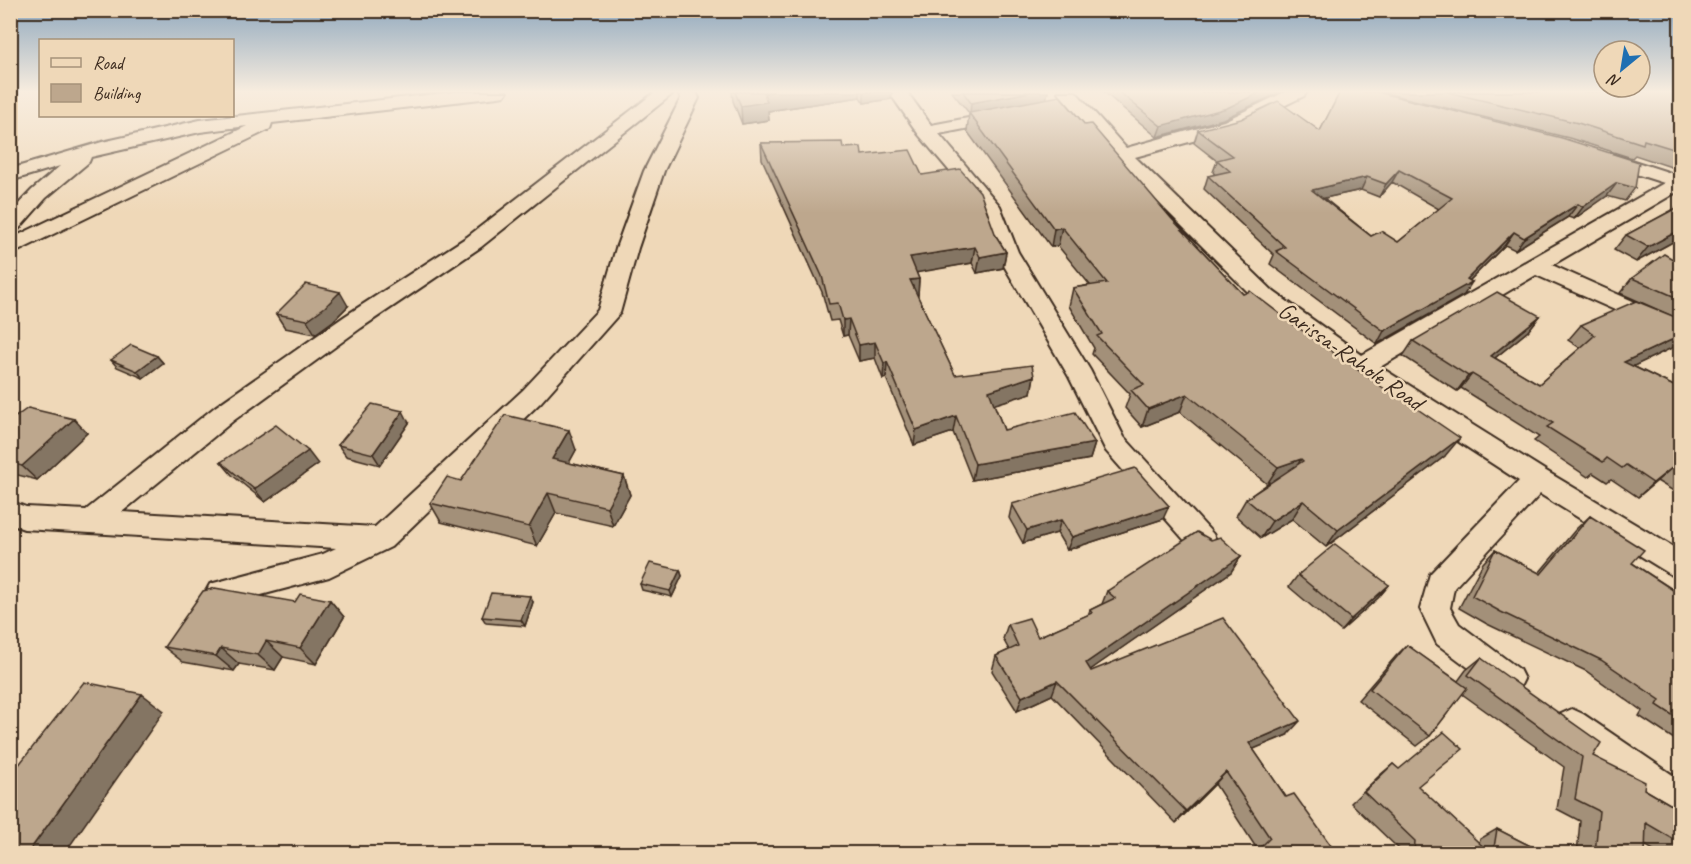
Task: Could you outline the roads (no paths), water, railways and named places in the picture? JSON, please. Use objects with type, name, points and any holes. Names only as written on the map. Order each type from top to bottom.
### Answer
[{"type":"street","points":[[10,175],[88,152],[173,132]]},
{"type":"street","points":[[10,248],[248,132]]},
{"type":"street","points":[[92,521],[224,414],[352,322],[474,242],[614,132]]},
{"type":"street","points":[[220,593],[330,566],[381,539],[532,396],[609,313],[627,248],[654,171],[673,132]]},
{"type":"street","points":[[927,132],[990,206],[1007,252],[1081,376],[1115,444],[1203,542]]},
{"type":"street","name":"Garissa-Rahole Road","points":[[1099,132],[1266,297],[1361,368],[1537,479],[1680,565]]},
{"type":"street","points":[[1122,155],[1204,132]]},
{"type":"street","points":[[1361,368],[1680,182],[1583,151]]},
{"type":"street","points":[[10,226],[39,194],[88,152]]},
{"type":"street","points":[[1537,267],[1680,331]]},
{"type":"street","points":[[1537,479],[1440,583],[1435,609],[1448,634],[1680,800]]},
{"type":"street","points":[[10,512],[24,518],[381,539]]}]
